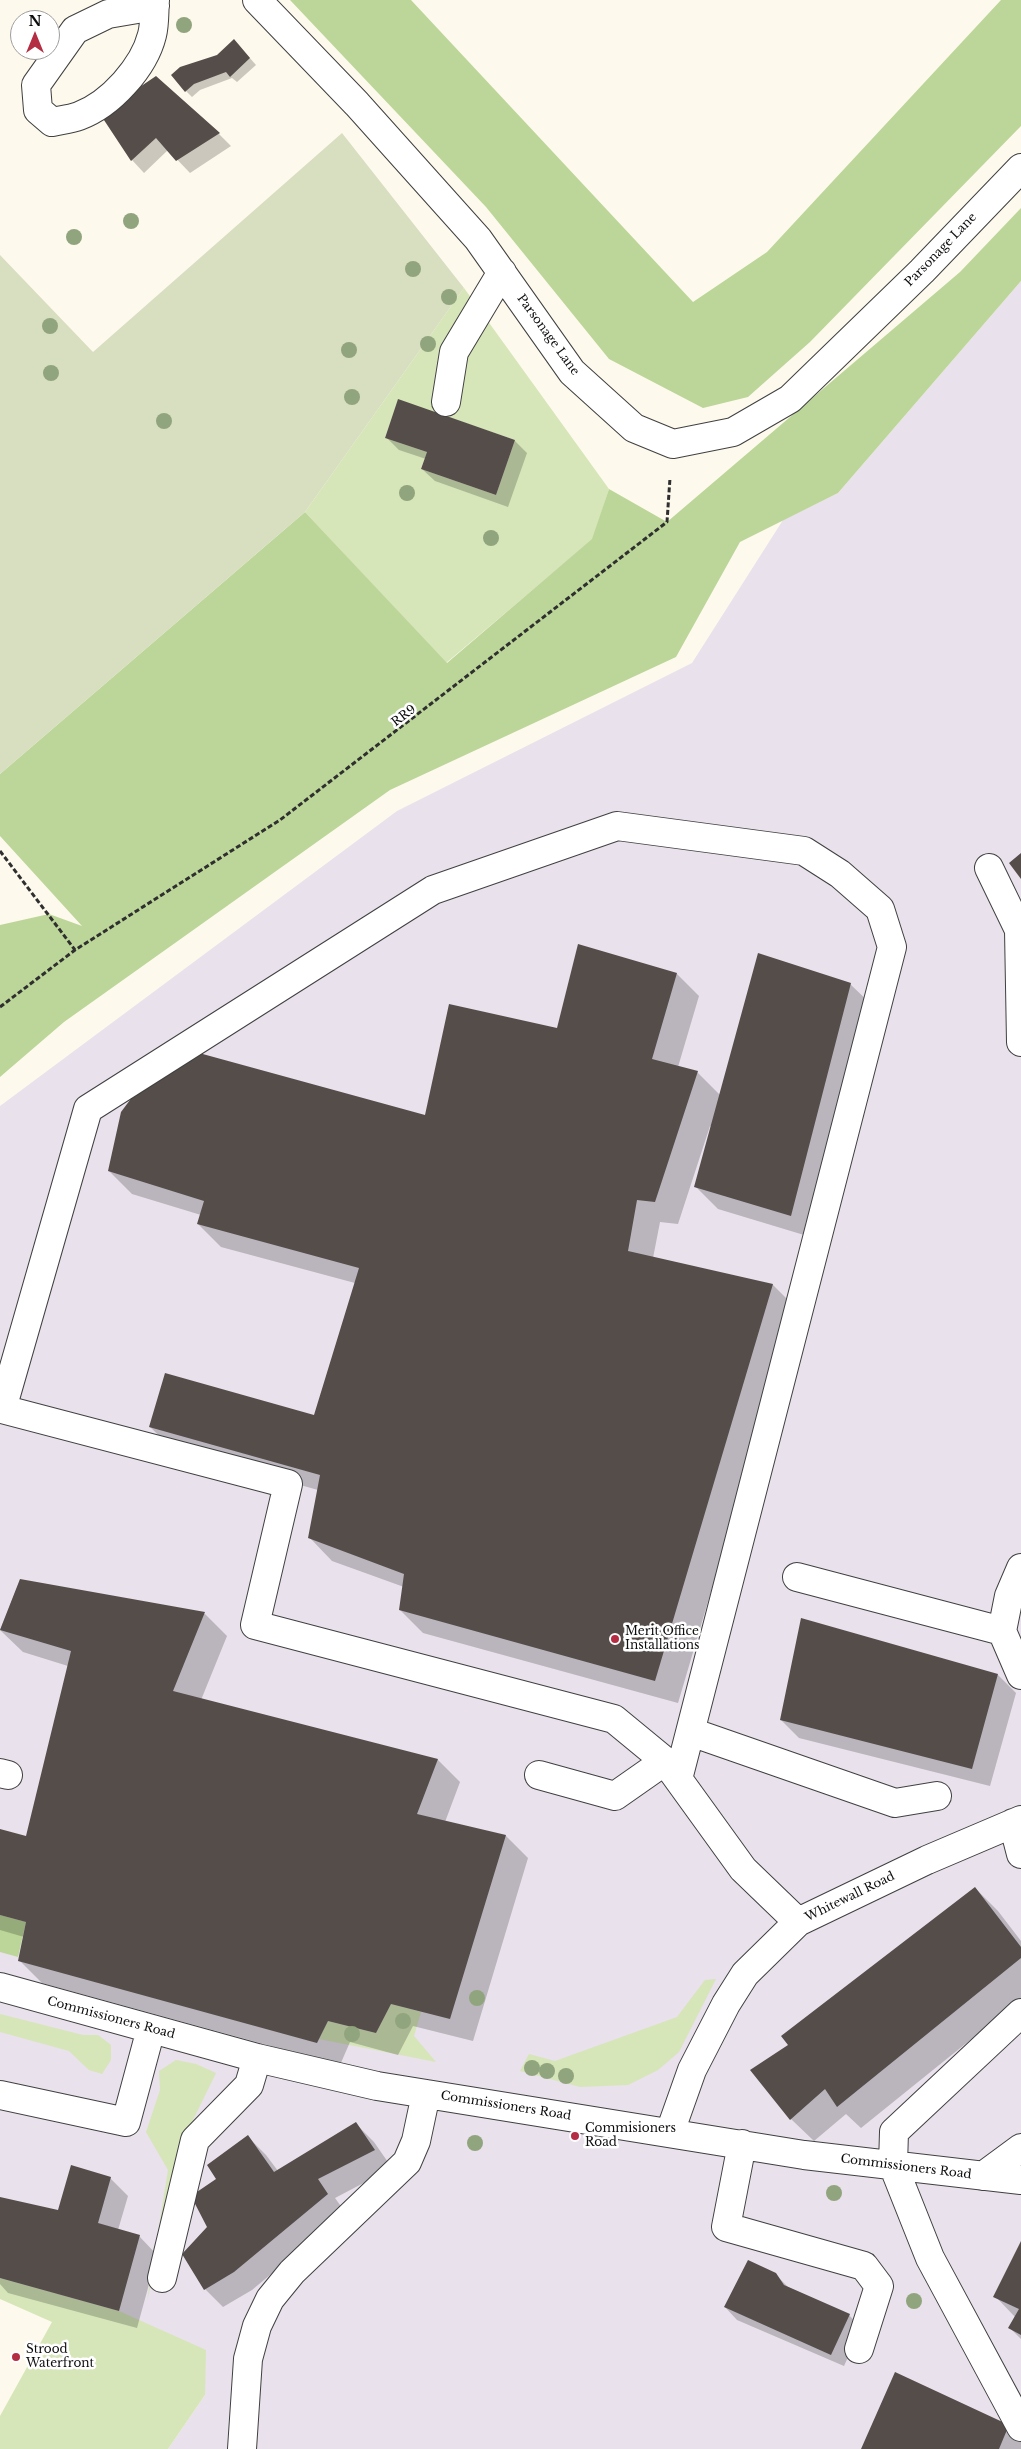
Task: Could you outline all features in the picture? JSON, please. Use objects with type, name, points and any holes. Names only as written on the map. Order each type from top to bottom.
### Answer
[{"type":"street","name":"Parsonage Lane","points":[[257,0],[357,104],[478,238],[572,372],[634,428],[673,444],[733,432],[790,400],[922,271],[1021,168]]},
{"type":"street","points":[[155,3],[153,34],[144,60],[114,94],[80,115],[52,122],[38,110],[36,85],[75,30],[108,14],[155,3]]},
{"type":"street","points":[[446,402],[454,352],[502,272]]},
{"type":"street","points":[[539,1775],[615,1796],[672,1770],[691,1732],[892,947],[880,909],[840,874],[804,851],[617,826],[433,890],[88,1109],[1,1409],[288,1484],[255,1625],[614,1719],[672,1770],[743,1869],[798,1922]]},
{"type":"street","points":[[989,868],[1019,930],[1021,1042]]},
{"type":"street","points":[[1021,1568],[1009,1596],[1002,1631],[1021,1675]]},
{"type":"street","points":[[797,1577],[1002,1631]]},
{"type":"street","points":[[691,1732],[895,1803],[937,1796]]},
{"type":"street","points":[[1017,1822],[1021,1854]]},
{"type":"street","name":"Whitewall Road","points":[[670,2132],[692,2070],[726,2004],[745,1974],[798,1922],[927,1860],[1017,1822]]},
{"type":"street","name":"Commissioners Road","points":[[0,1987],[257,2058],[377,2086],[804,2154],[1021,2180]]},
{"type":"street","points":[[1021,2013],[894,2132],[893,2165],[930,2258],[1021,2427]]},
{"type":"street","points":[[0,2095],[126,2122],[151,2029]]},
{"type":"street","points":[[162,2278],[195,2140],[249,2084],[257,2058]]},
{"type":"street","points":[[242,2449],[248,2359],[257,2326],[266,2307],[292,2272],[404,2165],[414,2148],[426,2094]]},
{"type":"street","points":[[742,2144],[726,2227],[864,2266],[879,2286],[859,2348]]},
{"type":"street","points":[[983,2176],[1021,2148]]},
{"type":"path","name":"RR9","points":[[0,1008],[75,950],[280,820],[383,743],[667,522],[673,444]]},
{"type":"path","points":[[0,851],[75,950]]},
{"type":"shaded area","points":[[1021,281],[1021,2449],[168,2449],[205,2395],[0,2278],[0,1106],[397,811],[692,663],[783,520],[838,493]]},
{"type":"green space","points":[[290,0],[411,0],[693,302],[767,252],[1001,0],[1021,0],[1021,126],[810,342],[748,397],[703,408],[609,359],[486,207]]},
{"type":"green space","points":[[342,133],[464,288],[305,512],[0,774],[0,255],[93,352]]},
{"type":"green space","points":[[1021,208],[1021,281],[838,493],[740,542],[676,657],[390,790],[64,1022],[0,1077],[0,925],[49,914],[82,926],[0,836],[0,774],[305,512],[447,663],[592,539],[609,489],[667,522],[960,272]]},
{"type":"green space","points":[[464,288],[609,489],[593,539],[446,663],[305,512]],"holes":[[[398,400],[515,440],[496,495],[421,469],[427,452],[385,438]]]},
{"type":"green space","points":[[0,1915],[26,1922],[18,1957],[0,1952]]},
{"type":"green space","points":[[716,1979],[679,2052],[658,2070],[628,2085],[580,2087],[520,2071],[529,2054],[555,2061],[677,2017],[705,1980]]},
{"type":"green space","points":[[391,2004],[421,2012],[414,2036],[436,2062],[319,2039],[328,2021],[376,2033]]},
{"type":"green space","points":[[0,2014],[83,2035],[98,2035],[111,2045],[111,2060],[102,2074],[89,2070],[69,2051],[0,2032]]},
{"type":"green space","points":[[176,2060],[196,2064],[216,2073],[193,2120],[147,2301],[168,2170],[146,2132],[160,2090],[159,2071]]},
{"type":"green space","points":[[0,2278],[119,2311],[206,2350],[205,2395],[168,2449],[0,2449],[0,2416],[52,2322],[0,2299]]},
{"type":"building","points":[[234,39],[250,58],[230,77],[226,72],[194,84],[185,92],[171,75],[180,67],[217,55]]},
{"type":"building","points":[[156,76],[220,133],[176,161],[156,138],[131,161],[100,114]]},
{"type":"building","points":[[398,399],[515,440],[496,495],[421,469],[427,452],[385,438]]},
{"type":"building","points":[[1021,853],[1021,879],[1009,863]]},
{"type":"building","points":[[578,944],[677,973],[652,1059],[698,1071],[655,1202],[637,1200],[628,1251],[773,1284],[655,1681],[399,1610],[404,1574],[308,1538],[320,1475],[149,1427],[165,1373],[314,1415],[359,1268],[197,1224],[204,1201],[108,1171],[121,1112],[136,1092],[199,1053],[425,1115],[449,1004],[557,1028]]},
{"type":"building","points":[[758,953],[851,983],[791,1216],[694,1187]]},
{"type":"building","points":[[20,1579],[205,1612],[173,1691],[438,1759],[417,1814],[506,1835],[450,2019],[391,2004],[376,2033],[328,2021],[317,2043],[18,1961],[26,1922],[0,1915],[0,1829],[26,1836],[71,1651],[0,1630]]},
{"type":"building","points":[[801,1618],[998,1674],[972,1769],[780,1720]]},
{"type":"building","points":[[975,1887],[1021,1947],[1021,1958],[837,2107],[825,2089],[790,2120],[750,2070],[788,2045],[781,2036]]},
{"type":"building","points":[[356,2122],[375,2150],[318,2179],[328,2194],[234,2272],[204,2290],[182,2254],[207,2227],[191,2196],[216,2179],[207,2165],[248,2135],[274,2172]]},
{"type":"building","points":[[71,2165],[111,2177],[98,2223],[140,2235],[119,2311],[0,2278],[0,2197],[58,2210]]},
{"type":"building","points":[[1021,2241],[1021,2335],[1008,2328],[1019,2309],[993,2297]]},
{"type":"building","points":[[748,2260],[776,2273],[784,2285],[850,2314],[831,2355],[724,2307]]},
{"type":"building","points":[[895,2372],[1009,2425],[999,2449],[861,2449]]},
{"type":"place","name":"Merit Office Installations","points":[[615,1639]]},
{"type":"place","name":"Commisioners Road","points":[[575,2136]]},
{"type":"place","name":"Strood Waterfront","points":[[16,2357]]}]
